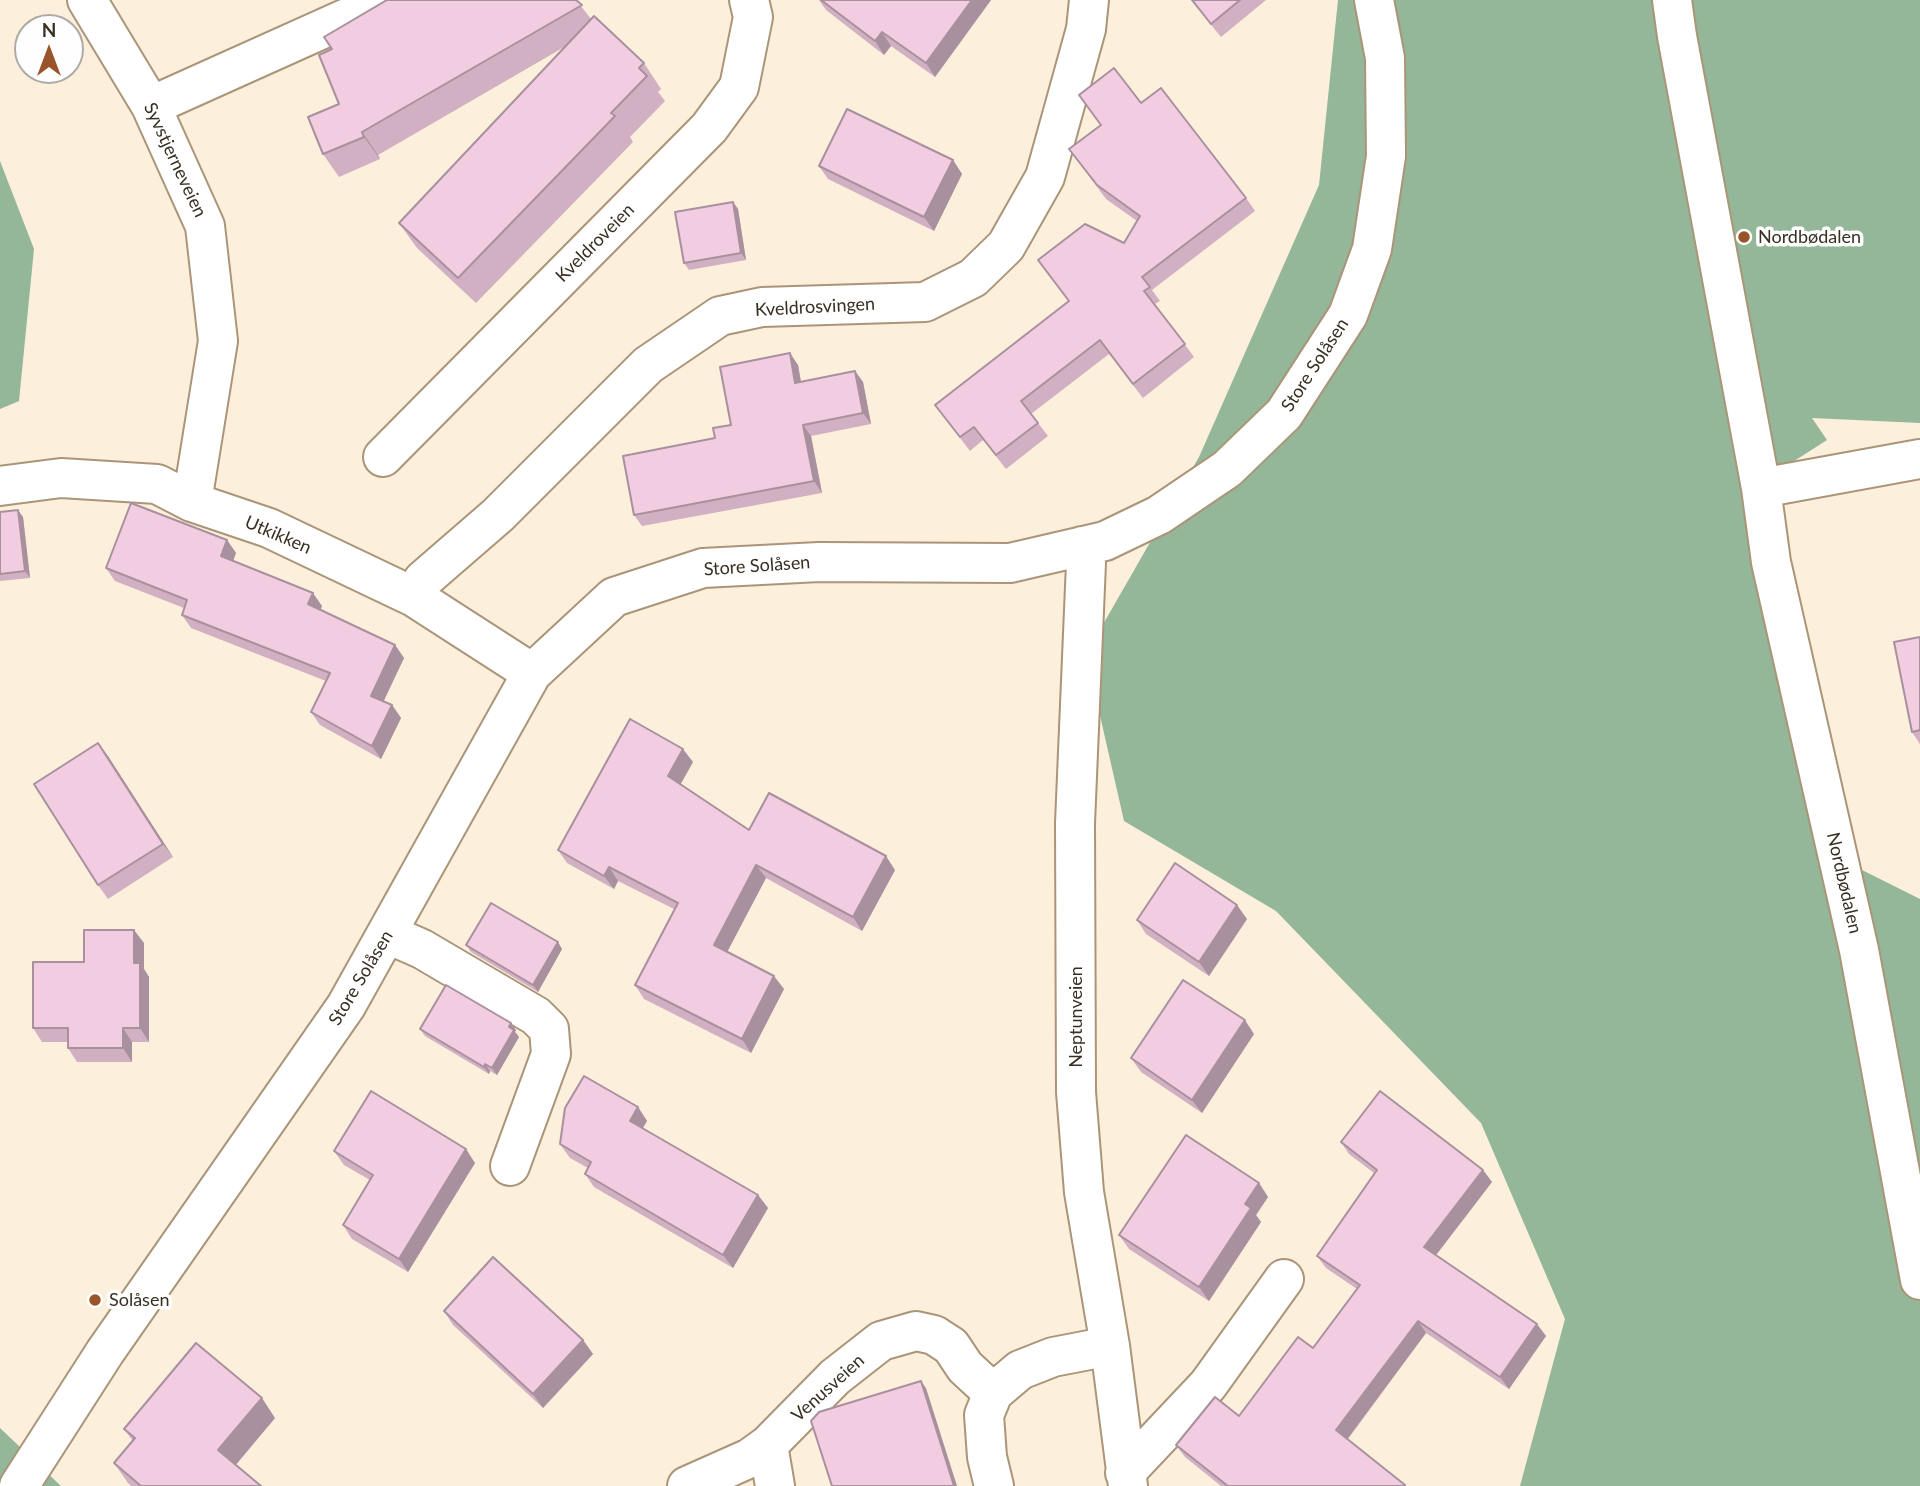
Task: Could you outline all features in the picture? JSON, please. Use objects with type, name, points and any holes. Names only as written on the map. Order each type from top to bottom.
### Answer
[{"type":"street","name":"Syvstjerneveien","points":[[87,0],[151,106],[205,226],[218,341],[192,502]]},
{"type":"street","points":[[151,106],[348,17],[376,0]]},
{"type":"street","name":"Kveldroveien","points":[[383,457],[709,128],[739,87],[752,17],[749,0]]},
{"type":"street","name":"Kveldrosvingen","points":[[414,597],[424,580],[498,514],[648,365],[720,316],[762,307],[925,302],[973,278],[1006,246],[1045,177],[1086,29],[1089,0]]},
{"type":"street","name":"Store Solåsen","points":[[19,1486],[106,1352],[346,1006],[532,673],[614,597],[703,568],[819,562],[1010,563],[1105,541],[1159,514],[1227,469],[1284,414],[1348,315],[1372,249],[1386,156],[1385,58],[1374,0]]},
{"type":"street","name":"Nordbødalen","points":[[1672,0],[1761,488],[1771,562],[1859,950],[1920,1280]]},
{"type":"street","points":[[1761,488],[1920,459]]},
{"type":"street","name":"Utkikken","points":[[0,486],[61,478],[157,484],[192,502],[269,528],[414,597],[532,673]]},
{"type":"street","name":"Neptunveien","points":[[1082,546],[1086,563],[1075,823],[1076,1092],[1084,1192],[1110,1346],[1126,1479]]},
{"type":"street","points":[[388,934],[422,949],[536,1016],[549,1029],[551,1054],[510,1166]]},
{"type":"street","points":[[1126,1479],[1208,1385],[1284,1279]]},
{"type":"street","name":"Venusveien","points":[[687,1486],[750,1458],[768,1445],[835,1377],[881,1341],[916,1331],[934,1335],[951,1346],[965,1367],[993,1393]]},
{"type":"street","points":[[994,1486],[987,1457],[984,1415],[993,1393],[1020,1370],[1053,1357],[1110,1346]]},
{"type":"street","points":[[768,1445],[775,1486]]},
{"type":"green space","points":[[1338,0],[1920,0],[1920,423],[1812,418],[1827,440],[1766,479],[1774,668],[1850,864],[1920,899],[1920,1486],[1520,1486],[1565,1319],[1481,1123],[1276,911],[1124,821],[1086,654],[1199,457],[1319,185]]},
{"type":"green space","points":[[0,161],[34,249],[19,401],[0,409]]},
{"type":"green space","points":[[0,1428],[61,1486],[0,1486]]},
{"type":"building","points":[[387,0],[576,0],[582,5],[362,132],[364,137],[323,154],[308,117],[339,104],[319,55],[332,49],[324,37]]},
{"type":"building","points":[[821,0],[972,0],[926,63],[882,32],[875,41]]},
{"type":"building","points":[[1192,0],[1240,0],[1211,24]]},
{"type":"building","points":[[594,16],[644,63],[639,68],[647,76],[611,113],[615,116],[458,278],[399,223]]},
{"type":"building","points":[[1114,68],[1141,103],[1161,88],[1246,198],[1142,277],[1150,287],[1144,291],[1185,344],[1133,384],[1100,340],[1021,401],[1038,423],[996,455],[974,427],[960,437],[935,405],[1069,301],[1038,260],[1085,224],[1124,243],[1140,216],[1097,185],[1069,149],[1101,125],[1079,95]]},
{"type":"building","points":[[847,109],[953,160],[924,217],[819,166]]},
{"type":"building","points":[[733,202],[741,253],[684,263],[675,212]]},
{"type":"building","points":[[790,353],[795,383],[855,371],[863,413],[803,425],[814,481],[634,515],[623,456],[715,438],[713,428],[731,425],[720,367]]},
{"type":"building","points":[[131,503],[227,540],[221,556],[313,593],[308,604],[395,645],[371,696],[392,705],[372,746],[311,712],[330,673],[182,615],[187,600],[106,568]]},
{"type":"building","points":[[18,510],[25,571],[0,574],[0,512]]},
{"type":"building","points":[[1920,637],[1920,730],[1912,732],[1894,642]]},
{"type":"building","points":[[630,719],[683,749],[668,776],[749,830],[769,793],[886,856],[853,917],[756,865],[714,945],[774,976],[742,1039],[635,985],[678,903],[609,867],[604,876],[558,850]]},
{"type":"building","points":[[98,743],[163,844],[98,885],[34,784]]},
{"type":"building","points":[[1175,863],[1237,905],[1199,962],[1137,920]]},
{"type":"building","points":[[491,903],[558,942],[533,985],[466,945]]},
{"type":"building","points":[[84,930],[134,930],[134,963],[140,963],[140,1028],[123,1028],[123,1048],[68,1048],[68,1028],[33,1028],[33,962],[84,962]]},
{"type":"building","points":[[1183,980],[1245,1020],[1192,1100],[1131,1058]]},
{"type":"building","points":[[446,985],[511,1023],[509,1027],[514,1030],[492,1068],[485,1064],[484,1067],[420,1029]]},
{"type":"building","points":[[584,1076],[638,1107],[630,1121],[758,1195],[723,1255],[585,1174],[591,1162],[560,1144],[565,1108]]},
{"type":"building","points":[[371,1091],[466,1149],[399,1259],[343,1225],[373,1175],[334,1151]]},
{"type":"building","points":[[1380,1091],[1483,1170],[1424,1247],[1537,1324],[1500,1377],[1418,1321],[1336,1430],[1404,1486],[1228,1486],[1176,1445],[1215,1397],[1239,1416],[1298,1337],[1313,1348],[1360,1285],[1317,1256],[1377,1170],[1341,1142]]},
{"type":"building","points":[[1186,1135],[1259,1183],[1245,1204],[1251,1208],[1199,1287],[1119,1235]]},
{"type":"building","points":[[493,1257],[583,1340],[533,1394],[444,1311]]},
{"type":"building","points":[[196,1343],[262,1398],[218,1450],[261,1486],[141,1486],[114,1463],[135,1438],[124,1429]]},
{"type":"building","points":[[921,1381],[954,1486],[832,1486],[811,1421],[819,1412]]},
{"type":"place","name":"Nordbødalen","points":[[1744,237]]},
{"type":"place","name":"Solåsen","points":[[95,1300]]}]
